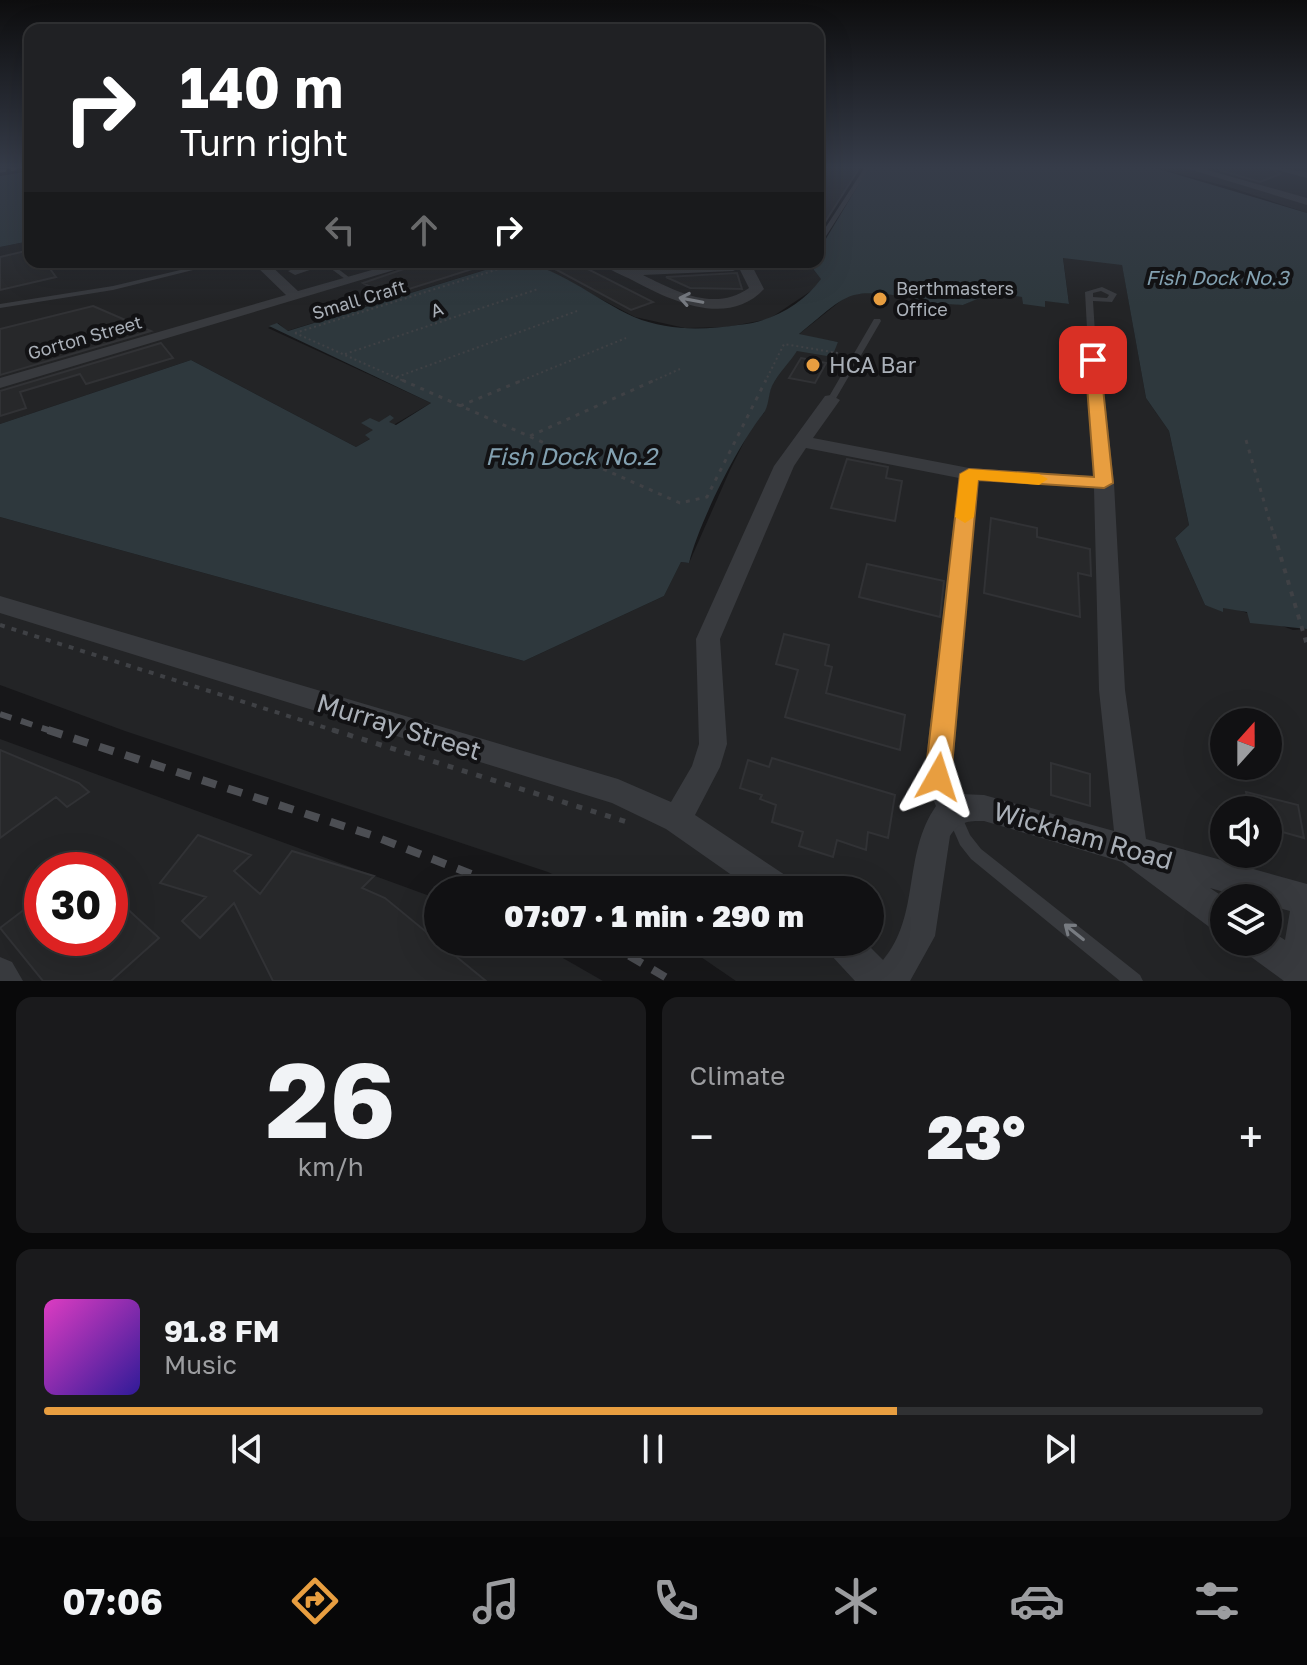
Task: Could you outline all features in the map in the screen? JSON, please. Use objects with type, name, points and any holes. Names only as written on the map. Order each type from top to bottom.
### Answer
[{"type":"street","points":[[265,268],[296,297]]},
{"type":"street","points":[[295,271],[305,268]]},
{"type":"street","name":"Gorton Street","points":[[0,383],[394,268]]},
{"type":"street","points":[[620,268],[670,295],[690,301],[733,301],[757,289],[741,268]]},
{"type":"street","points":[[628,272],[655,268]]},
{"type":"street","points":[[1093,365],[1104,483],[1112,690],[1132,851],[1210,907]]},
{"type":"street","points":[[677,819],[707,763],[714,736],[706,657],[708,639],[784,466],[831,400]]},
{"type":"street","points":[[801,441],[969,474],[1104,483]]},
{"type":"street","points":[[887,981],[910,955],[919,933],[932,844],[943,817],[952,809],[938,777],[969,474]]},
{"type":"street","name":"Murray Street","points":[[0,604],[618,792],[677,819],[760,876]]},
{"type":"street","name":"Wickham Road","points":[[952,809],[972,805],[1307,903]]},
{"type":"street","points":[[1302,973],[1307,903]]},
{"type":"street","points":[[855,956],[879,981]]},
{"type":"street","points":[[1278,956],[1302,973]]},
{"type":"street","points":[[0,974],[6,981]]},
{"type":"lane","points":[[824,235],[838,213]]},
{"type":"lane","points":[[0,306],[113,288],[197,268]]},
{"type":"lane","points":[[334,268],[351,281]]},
{"type":"lane","points":[[1090,299],[1093,365]]},
{"type":"lane","points":[[831,400],[877,321]]},
{"type":"lane","points":[[952,809],[965,840],[976,854],[1134,981]]},
{"type":"path","name":"Small Craft","points":[[344,355],[295,333],[502,268]]},
{"type":"path","name":"A","points":[[344,355],[538,289]]},
{"type":"path","points":[[396,377],[577,311]]},
{"type":"path","points":[[460,406],[626,338]]},
{"type":"path","points":[[344,355],[680,503],[707,497],[784,344],[838,353]]},
{"type":"path","points":[[529,436],[680,369]]},
{"type":"path","points":[[1246,440],[1307,645]]},
{"type":"path","points":[[0,625],[634,824]]},
{"type":"shaded area","points":[[24,242],[24,268],[492,268],[287,331],[278,323],[268,328],[431,403],[356,447],[191,360],[0,424],[0,247]]},
{"type":"shaded area","points":[[1063,257],[1122,264],[1146,398],[1169,431],[1189,525],[1175,538],[1205,605],[1236,609],[1293,630],[1307,629],[1307,981],[736,981],[699,956],[884,956],[884,876],[556,876],[125,731],[0,685],[0,517],[524,661],[664,596],[681,562],[689,563],[730,470],[752,426],[764,413],[771,387],[790,357],[797,351],[830,351],[838,342],[798,335],[848,295],[873,292],[963,305],[982,296],[982,292],[1023,297],[1045,306],[1045,300],[1069,304]]},
{"type":"shaded area","points":[[541,268],[812,268],[822,279],[817,287],[769,319],[727,327],[685,328],[635,317]]},
{"type":"shaded area","points":[[0,739],[424,894],[424,956],[559,956],[603,981],[0,981]]},
{"type":"water","points":[[0,213],[24,213],[24,242],[0,247]]},
{"type":"water","name":"Fish Dock No.2","points":[[842,213],[1307,213],[1307,629],[1250,623],[1247,612],[1223,608],[1223,612],[1205,605],[1175,538],[1189,525],[1169,431],[1146,398],[1122,265],[1063,258],[1069,304],[1045,301],[1045,307],[1023,304],[1022,297],[983,292],[982,297],[963,305],[914,302],[915,298],[875,293],[851,296],[830,309],[799,334],[838,342],[834,352],[827,356],[797,351],[778,376],[765,411],[720,486],[689,563],[681,562],[664,596],[524,661],[0,517],[0,424],[191,360],[356,447],[370,439],[365,435],[373,430],[361,423],[370,418],[379,422],[390,415],[394,418],[389,422],[396,425],[431,403],[269,326],[277,323],[288,331],[492,268],[543,268],[647,322],[686,328],[750,323],[785,311],[805,297],[821,279],[812,268],[824,268],[824,242]]},
{"type":"building","points":[[24,251],[24,268],[49,268],[56,277],[0,290],[0,257]]},
{"type":"building","points":[[407,268],[476,268],[387,296],[363,283]]},
{"type":"building","points":[[553,268],[586,268],[653,302],[631,310]]},
{"type":"building","points":[[737,273],[742,289],[690,288],[666,277]]},
{"type":"building","points":[[93,306],[151,331],[0,375],[0,329]]},
{"type":"building","points":[[161,343],[173,358],[86,384],[80,374],[20,392],[26,408],[0,416],[0,391]]},
{"type":"building","points":[[801,358],[826,363],[815,383],[789,378]]},
{"type":"building","points":[[847,459],[888,467],[886,478],[902,481],[895,521],[831,508]]},
{"type":"building","points":[[991,518],[1037,528],[1037,537],[1090,549],[1091,576],[1078,573],[1080,617],[984,593]]},
{"type":"building","points":[[867,564],[944,581],[940,617],[859,597]]},
{"type":"building","points":[[784,634],[829,645],[825,665],[832,667],[826,693],[905,715],[900,750],[785,717],[798,670],[776,664]]},
{"type":"building","points":[[0,750],[79,783],[89,792],[67,807],[56,797],[0,838]]},
{"type":"building","points":[[772,758],[895,795],[888,838],[868,832],[866,850],[837,840],[833,857],[799,846],[803,832],[772,822],[776,805],[760,799],[762,795],[740,788],[748,760],[769,767]]},
{"type":"building","points":[[1051,763],[1090,774],[1090,806],[1051,795]]},
{"type":"building","points":[[1282,801],[1298,805],[1304,838],[1282,832]]},
{"type":"building","points":[[198,835],[251,855],[234,871],[260,894],[292,851],[374,876],[362,888],[385,898],[424,930],[424,956],[456,956],[486,981],[273,981],[234,903],[200,938],[182,921],[206,897],[160,883]]},
{"type":"building","points":[[24,910],[24,956],[128,956],[128,910],[159,938],[111,981],[43,981],[0,928]]},
{"type":"railway","points":[[0,714],[48,730]]},
{"type":"railway","points":[[48,730],[371,835],[476,876]]},
{"type":"railway","points":[[48,730],[54,732]]},
{"type":"railway","points":[[630,956],[672,981]]},
{"type":"slow traffic","points":[[965,517],[969,474],[1039,479]]},
{"type":"place","name":"Berthmasters Office","points":[[880,299]]},
{"type":"place","name":"HCA Bar","points":[[813,365]]},
{"type":"route","points":[[938,777],[969,474],[1104,483],[1093,360]]},
{"type":"water label","name":"Fish Dock No.3","points":[[1217,278]]}]
